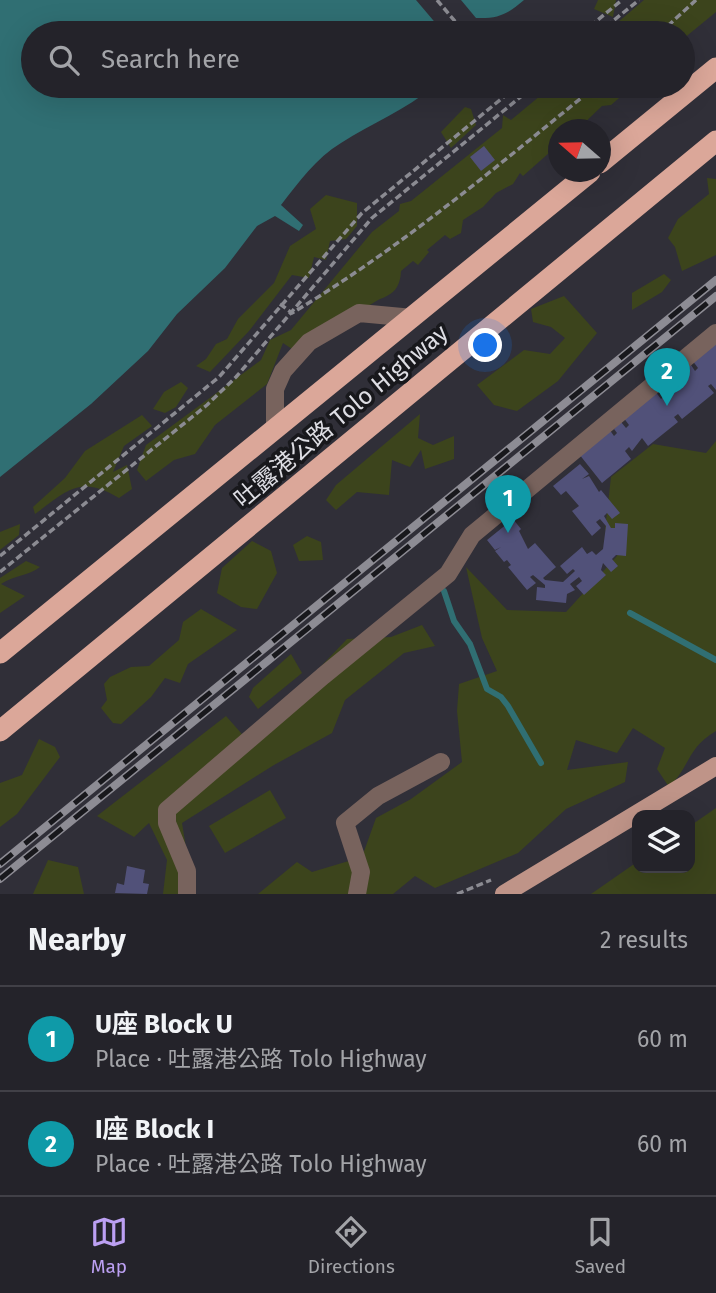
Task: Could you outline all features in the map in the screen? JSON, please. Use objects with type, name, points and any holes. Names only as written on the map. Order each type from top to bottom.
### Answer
[{"type":"highway","points":[[695,85],[716,68]]},
{"type":"highway","points":[[611,154],[679,98]]},
{"type":"highway","name":"吐露港公路 Tolo Highway","points":[[0,731],[716,141]]},
{"type":"highway","name":"吐露港公路 Tolo Highway","points":[[0,653],[578,182]]},
{"type":"main road","points":[[504,894],[716,766]]},
{"type":"lane","points":[[275,429],[275,389],[283,372],[309,342],[359,313],[413,317]]},
{"type":"lane","points":[[187,894],[187,871],[167,823],[167,810],[312,685],[448,574],[472,535],[716,333]]},
{"type":"lane","points":[[357,894],[361,872],[345,823],[377,796],[442,762]]},
{"type":"path","points":[[437,0],[454,21]]},
{"type":"path","points":[[597,21],[622,0]]},
{"type":"path","points":[[613,21],[639,0]]},
{"type":"path","points":[[673,21],[696,0]]},
{"type":"path","points":[[0,556],[219,377],[280,303],[362,213],[498,98]]},
{"type":"path","points":[[0,572],[207,405],[292,313],[372,218],[519,98]]},
{"type":"path","points":[[292,313],[341,283],[435,216],[581,98]]},
{"type":"path","points":[[280,303],[292,313]]},
{"type":"green space","points":[[598,0],[616,0],[613,17],[594,9]]},
{"type":"green space","points":[[644,0],[716,0],[716,12],[695,29],[695,21],[619,21]]},
{"type":"green space","points":[[538,98],[619,98],[611,105],[602,106],[588,119],[548,119],[548,154],[523,176],[520,173],[513,184],[496,193],[483,207],[463,220],[461,233],[450,239],[445,235],[427,250],[429,252],[418,265],[413,261],[401,271],[398,286],[392,293],[295,351],[283,343],[267,384],[215,425],[195,454],[174,460],[146,481],[137,470],[146,445],[261,360],[270,340],[291,330],[372,232],[399,211],[400,204],[411,201],[502,128],[503,115],[511,120]]},
{"type":"green space","points":[[465,107],[471,109],[476,125],[451,148],[441,132]]},
{"type":"green space","points":[[707,178],[716,179],[716,255],[682,271],[675,247],[668,238],[678,219],[709,194]]},
{"type":"green space","points":[[326,195],[357,203],[357,226],[346,239],[330,241],[326,260],[314,257],[309,278],[292,275],[249,331],[210,372],[196,366],[206,359],[216,344],[227,339],[238,319],[274,283],[290,246],[316,229],[310,209]]},
{"type":"green space","points":[[664,274],[671,280],[662,292],[632,310],[632,293]]},
{"type":"green space","points":[[564,296],[597,333],[558,381],[517,411],[494,405],[477,385],[524,350],[550,354],[565,338],[551,327],[533,322],[531,309]]},
{"type":"green space","points":[[181,382],[188,388],[176,407],[165,413],[153,409],[164,392]]},
{"type":"green space","points":[[420,414],[418,438],[433,445],[454,436],[454,459],[425,469],[421,450],[410,467],[392,460],[389,495],[357,492],[336,510],[326,500],[336,485]]},
{"type":"green space","points":[[142,415],[152,426],[124,446],[113,472],[127,465],[132,489],[119,498],[94,487],[75,488],[35,514],[33,507],[65,478],[85,451]]},
{"type":"green space","points":[[716,441],[716,731],[694,750],[669,787],[657,769],[665,748],[633,728],[617,753],[576,740],[567,770],[628,762],[625,782],[566,809],[518,853],[435,888],[415,876],[393,894],[258,894],[297,862],[312,872],[362,857],[376,818],[411,799],[462,762],[457,711],[459,684],[497,671],[482,638],[466,567],[507,610],[566,612],[617,556],[620,540],[605,530],[611,477],[653,444],[706,453]]},
{"type":"green space","points":[[20,524],[19,535],[0,550],[0,532]]},
{"type":"green space","points":[[307,536],[321,542],[323,560],[299,561],[293,545]]},
{"type":"green space","points":[[252,541],[271,551],[277,573],[257,609],[241,607],[217,593],[222,568]]},
{"type":"green space","points":[[26,561],[40,567],[1,584],[25,596],[0,613],[0,578]]},
{"type":"green space","points":[[201,609],[237,630],[188,664],[180,683],[165,678],[151,697],[121,724],[113,723],[101,708],[107,700],[104,684],[110,677],[131,667],[149,666],[179,640],[183,622]]},
{"type":"green space","points":[[422,625],[435,646],[404,653],[345,700],[332,733],[274,765],[182,823],[187,854],[178,876],[185,894],[163,894],[167,860],[149,823],[134,837],[97,816],[226,716],[249,742],[347,639],[391,637]]},
{"type":"green space","points":[[291,654],[302,673],[258,709],[249,697],[253,688]]},
{"type":"green space","points":[[39,739],[55,747],[60,757],[17,814],[0,827],[0,783],[22,775]]},
{"type":"green space","points":[[270,790],[286,818],[225,853],[209,826]]},
{"type":"green space","points":[[716,808],[716,894],[591,894],[632,865],[632,873],[695,873],[695,823]]},
{"type":"green space","points":[[48,860],[78,867],[84,894],[33,894]]},
{"type":"water","points":[[0,0],[416,0],[434,21],[21,21],[21,98],[418,98],[324,156],[308,171],[281,205],[303,225],[299,231],[275,216],[257,226],[225,268],[177,314],[148,351],[91,404],[0,477]]},
{"type":"water","points":[[461,0],[524,0],[502,15],[476,18]]},
{"type":"building","points":[[484,146],[495,160],[481,171],[470,157]]},
{"type":"building","points":[[716,340],[716,390],[711,384],[708,386],[714,393],[682,419],[678,414],[674,417],[678,422],[648,446],[642,438],[632,451],[629,447],[625,451],[631,459],[602,483],[579,454],[609,429],[614,436],[617,433],[614,429],[621,422],[626,428],[629,425],[623,417],[655,391],[661,399],[664,396],[658,388],[689,362],[695,371],[698,368],[692,360]]},
{"type":"building","points":[[580,464],[589,474],[582,479],[589,476],[599,492],[601,490],[620,513],[612,519],[607,513],[604,516],[611,528],[615,528],[615,523],[628,524],[626,556],[616,555],[612,559],[618,566],[611,572],[603,563],[601,570],[606,575],[584,595],[576,586],[582,581],[579,577],[570,584],[575,590],[567,594],[566,603],[536,600],[537,587],[545,588],[545,585],[533,575],[530,577],[536,583],[527,590],[508,567],[511,565],[507,560],[504,562],[495,551],[501,547],[495,550],[487,540],[513,519],[521,529],[519,531],[528,549],[535,543],[556,567],[543,578],[563,582],[575,571],[573,569],[567,574],[560,566],[582,547],[587,554],[592,551],[596,555],[603,549],[606,526],[600,519],[596,522],[601,528],[592,536],[572,511],[579,506],[566,491],[561,495],[553,486]]},
{"type":"building","points":[[127,866],[145,870],[143,883],[149,884],[147,894],[115,893],[117,883],[124,885]]},
{"type":"waterway","points":[[444,591],[454,621],[470,644],[487,689],[501,697],[508,706],[541,763]]},
{"type":"waterway","points":[[630,613],[716,660]]},
{"type":"railway","points":[[0,864],[716,280]]},
{"type":"railway","points":[[0,879],[716,296]]},
{"type":"place","name":"I座 Block I","points":[[667,406]]},
{"type":"place","name":"U座 Block U","points":[[508,533]]}]
